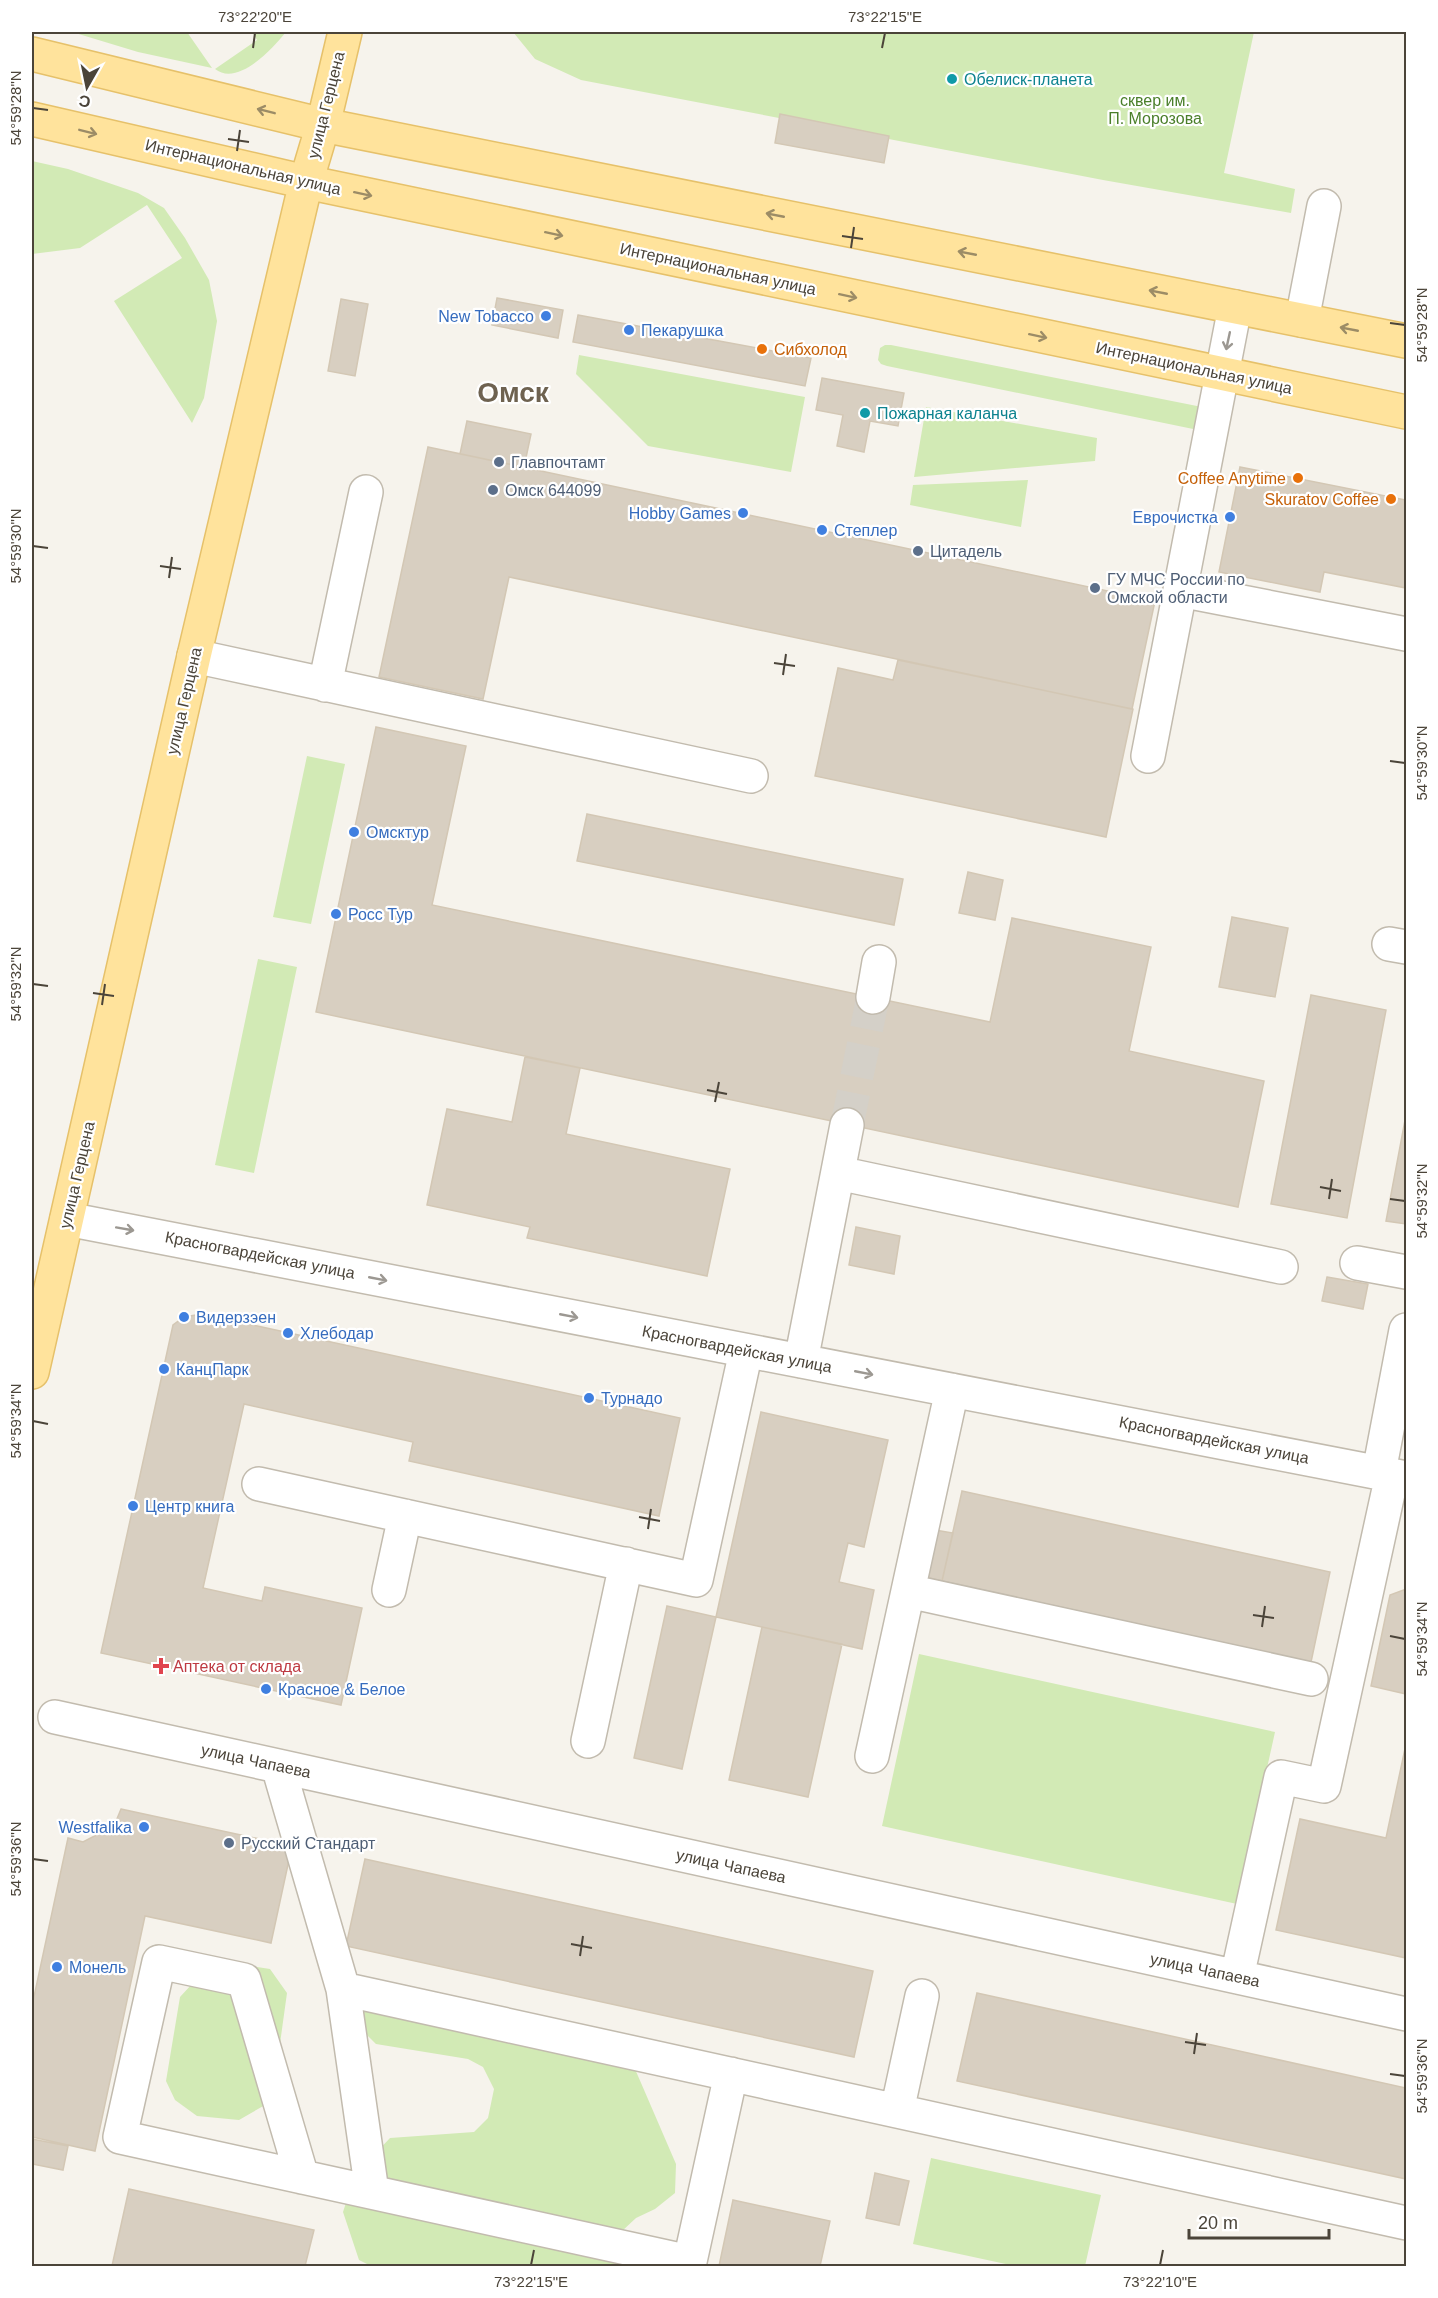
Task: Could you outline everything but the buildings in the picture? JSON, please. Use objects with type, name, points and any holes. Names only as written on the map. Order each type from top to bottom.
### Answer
[{"type":"main road","name":"улица Герцена","points":[[32,1372],[194,656],[306,182],[323,125],[345,32]]},
{"type":"main road","points":[[32,54],[323,125],[1407,341]]},
{"type":"main road","name":"Интернациональная улица","points":[[32,118],[306,182],[1407,412]]},
{"type":"street","points":[[1302,320],[1324,206]]},
{"type":"street","points":[[1148,756],[1209,452],[1221,374],[1235,307]]},
{"type":"street","points":[[325,685],[366,492]]},
{"type":"street","points":[[1180,590],[1407,634]]},
{"type":"street","points":[[194,656],[751,776]]},
{"type":"street","points":[[873,997],[879,962]]},
{"type":"street","points":[[801,1361],[847,1125]]},
{"type":"street","points":[[838,1173],[1281,1267]]},
{"type":"street","name":"Красногвардейская улица","points":[[67,1219],[1393,1475]]},
{"type":"street","points":[[1357,1263],[1407,1272]]},
{"type":"street","points":[[1238,1977],[1281,1777],[1323,1786],[1393,1475],[1407,1330]]},
{"type":"street","points":[[259,1484],[696,1580],[746,1351]]},
{"type":"street","points":[[872,1756],[952,1390]]},
{"type":"street","points":[[389,1590],[405,1516]]},
{"type":"street","points":[[588,1741],[626,1564]]},
{"type":"street","points":[[908,1591],[1311,1679]]},
{"type":"street","name":"улица Чапаева","points":[[55,1717],[1407,2014]]},
{"type":"street","points":[[278,1766],[343,1989],[372,2192]]},
{"type":"street","points":[[302,2177],[244,1980],[159,1962],[120,2137],[690,2264],[731,2074]]},
{"type":"street","points":[[343,1989],[1407,2223]]},
{"type":"street","points":[[897,2111],[922,1996]]},
{"type":"green space","points":[[72,32],[187,32],[212,68],[138,52]]},
{"type":"green space","points":[[252,32],[286,32],[264,55],[244,69],[234,73],[224,73],[215,69],[257,40]]},
{"type":"green space","name":"сквер им. П. Морозова","points":[[513,32],[1254,32],[1224,173],[1295,189],[1291,213],[1103,180],[581,80],[535,59]]},
{"type":"green space","points":[[32,161],[68,169],[138,193],[164,208],[185,238],[209,280],[217,321],[204,398],[192,423],[114,301],[182,258],[147,205],[80,248],[32,254]]},
{"type":"green space","points":[[885,345],[1202,407],[1198,430],[887,366],[878,360],[880,348]]},
{"type":"green space","points":[[579,355],[805,397],[791,472],[648,446],[576,374]]},
{"type":"green space","points":[[926,407],[1097,438],[1095,461],[914,477]]},
{"type":"green space","points":[[1028,480],[1021,527],[910,505],[913,485]]},
{"type":"green space","points":[[307,756],[345,764],[311,924],[273,917]]},
{"type":"green space","points":[[258,959],[297,967],[254,1173],[215,1165]]},
{"type":"green space","points":[[919,1654],[1275,1732],[1237,1904],[882,1826]]},
{"type":"green space","points":[[214,1960],[270,1969],[287,1993],[272,2101],[239,2120],[197,2116],[175,2100],[166,2081],[180,1997]]},
{"type":"green space","points":[[362,2004],[635,2069],[676,2164],[675,2193],[655,2209],[636,2218],[621,2232],[617,2266],[371,2266],[359,2260],[343,2212],[355,2175],[390,2138],[474,2132],[488,2118],[494,2089],[483,2067],[468,2059],[376,2044],[362,2030]]},
{"type":"green space","points":[[931,2158],[1101,2195],[1085,2266],[1015,2266],[913,2244]]},
{"type":"tunnel","points":[[847,1125],[873,997]]},
{"type":"place","name":"Обелиск-планета","points":[[952,79]]},
{"type":"place","name":"New Tobacco","points":[[546,316]]},
{"type":"place","name":"Пекарушка","points":[[629,330]]},
{"type":"place","name":"Сибхолод","points":[[762,349]]},
{"type":"place","name":"Пожарная каланча","points":[[865,413]]},
{"type":"place","name":"Главпочтамт","points":[[499,462]]},
{"type":"place","name":"Coffee Anytime","points":[[1298,478]]},
{"type":"place","name":"Омск 644099","points":[[493,490]]},
{"type":"place","name":"Skuratov Coffee","points":[[1391,499]]},
{"type":"place","name":"Hobby Games","points":[[743,513]]},
{"type":"place","name":"Еврочистка","points":[[1230,517]]},
{"type":"place","name":"Степлер","points":[[822,530]]},
{"type":"place","name":"Цитадель","points":[[918,551]]},
{"type":"place","name":"ГУ МЧС России по Омской области","points":[[1095,588]]},
{"type":"place","name":"Омсктур","points":[[354,832]]},
{"type":"place","name":"Росс Тур","points":[[336,914]]},
{"type":"place","name":"Видерзэен","points":[[184,1317]]},
{"type":"place","name":"Хлебодар","points":[[288,1333]]},
{"type":"place","name":"КанцПарк","points":[[164,1369]]},
{"type":"place","name":"Турнадо","points":[[589,1398]]},
{"type":"place","name":"Центр книга","points":[[133,1506]]},
{"type":"place","name":"Аптека от склада","points":[[161,1666]]},
{"type":"place","name":"Красное & Белое","points":[[266,1689]]},
{"type":"place","name":"Westfalika","points":[[144,1827]]},
{"type":"place","name":"Русский Стандарт","points":[[229,1843]]},
{"type":"place","name":"Монель","points":[[57,1967]]},
{"type":"district","name":"Омск","points":[[513,392]]}]
